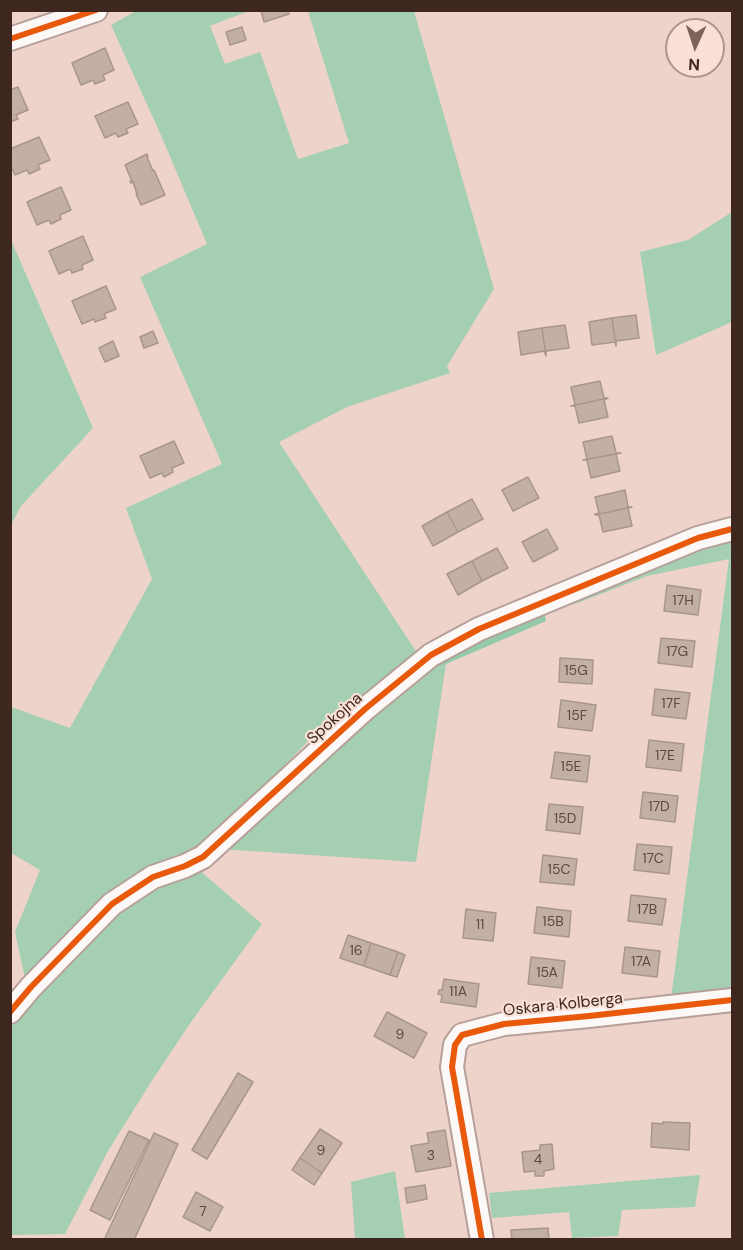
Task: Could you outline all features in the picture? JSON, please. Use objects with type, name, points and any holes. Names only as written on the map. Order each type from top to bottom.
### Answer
[{"type":"street","points":[[10,39],[96,10]]},
{"type":"street","name":"Spokojna","points":[[10,1012],[31,987],[112,904],[153,877],[203,857],[365,709],[431,655],[479,629],[698,538],[732,529]]},
{"type":"street","name":"Oskara Kolberga","points":[[482,1239],[452,1067],[455,1045],[462,1035],[504,1024],[732,1000]]},
{"type":"green space","points":[[136,11],[246,11],[210,26],[225,64],[260,52],[298,159],[349,143],[308,11],[414,11],[494,289],[447,366],[450,373],[347,407],[279,442],[419,656],[313,736],[248,803],[192,852],[26,983],[15,932],[40,870],[11,853],[11,707],[70,728],[152,579],[126,508],[222,464],[140,277],[207,244],[111,25]]},
{"type":"green space","points":[[732,212],[732,322],[656,355],[640,252],[688,240]]},
{"type":"green space","points":[[11,240],[93,428],[21,506],[11,525]]},
{"type":"green space","points":[[732,536],[732,992],[671,999],[729,559],[647,576],[575,604],[587,590]]},
{"type":"green space","points":[[543,607],[546,621],[411,677]]},
{"type":"green space","points":[[446,664],[416,862],[220,849],[411,677]]},
{"type":"green space","points":[[199,870],[262,924],[151,1082],[108,1151],[65,1234],[11,1235],[11,1023],[103,921],[129,900]]},
{"type":"green space","points":[[395,1171],[405,1239],[355,1239],[351,1182]]},
{"type":"green space","points":[[700,1175],[695,1207],[622,1210],[618,1236],[572,1238],[569,1212],[492,1218],[489,1193]]},
{"type":"building","points":[[261,10],[288,10],[289,14],[264,22]]},
{"type":"building","points":[[242,27],[246,40],[230,45],[226,32]]},
{"type":"building","points":[[105,48],[114,70],[103,75],[105,80],[95,84],[93,80],[81,85],[72,63]]},
{"type":"building","points":[[18,87],[28,110],[16,115],[18,119],[10,122],[10,90]]},
{"type":"building","points":[[128,102],[138,124],[126,129],[128,133],[118,137],[116,133],[105,138],[95,116]]},
{"type":"building","points":[[39,137],[50,160],[38,165],[40,169],[29,174],[27,170],[15,175],[10,164],[10,149]]},
{"type":"building","points":[[147,154],[165,195],[141,205],[125,165]]},
{"type":"building","points":[[61,187],[71,210],[60,215],[61,219],[51,224],[49,220],[37,225],[27,202]]},
{"type":"building","points":[[83,236],[93,260],[82,265],[83,269],[72,273],[70,269],[59,274],[49,251]]},
{"type":"building","points":[[106,286],[116,309],[104,314],[106,318],[95,322],[94,319],[82,324],[72,301]]},
{"type":"building","points":[[636,315],[639,338],[616,341],[616,346],[612,318]]},
{"type":"building","points":[[612,318],[616,346],[615,342],[592,345],[589,322]]},
{"type":"building","points":[[565,325],[569,348],[546,351],[546,356],[542,328]]},
{"type":"building","points":[[542,328],[546,356],[544,351],[521,355],[518,332]]},
{"type":"building","points":[[153,331],[158,343],[144,348],[140,337]]},
{"type":"building","points":[[113,341],[119,356],[105,362],[99,348]]},
{"type":"building","points":[[600,381],[604,398],[608,398],[571,406],[575,405],[571,387]]},
{"type":"building","points":[[608,398],[604,400],[608,417],[579,423],[575,406],[571,406]]},
{"type":"building","points":[[612,436],[616,453],[621,453],[583,460],[587,459],[583,442]]},
{"type":"building","points":[[174,441],[184,463],[172,468],[173,472],[164,477],[162,473],[150,478],[140,456]]},
{"type":"building","points":[[621,453],[616,454],[620,471],[591,478],[587,460],[583,460]]},
{"type":"building","points":[[528,477],[539,498],[513,511],[502,490]]},
{"type":"building","points":[[625,490],[628,507],[632,507],[595,515],[599,513],[595,497]]},
{"type":"building","points":[[472,499],[483,519],[458,532],[447,512]]},
{"type":"building","points":[[632,507],[628,508],[632,526],[603,532],[599,515],[595,515]]},
{"type":"building","points":[[447,512],[458,532],[433,546],[422,526]]},
{"type":"building","points":[[547,529],[558,549],[533,562],[522,542]]},
{"type":"building","points":[[497,548],[508,568],[482,581],[472,561]]},
{"type":"building","points":[[472,561],[482,581],[458,595],[447,574]]},
{"type":"building","points":[[667,585],[701,590],[698,615],[664,611]]},
{"type":"building","points":[[661,638],[695,641],[692,667],[658,663]]},
{"type":"building","points":[[560,658],[593,660],[592,684],[559,682]]},
{"type":"building","points":[[655,689],[690,693],[686,719],[652,715]]},
{"type":"building","points":[[561,700],[596,705],[592,731],[558,727]]},
{"type":"building","points":[[649,740],[684,744],[681,771],[646,767]]},
{"type":"building","points":[[555,752],[590,756],[587,782],[551,778]]},
{"type":"building","points":[[643,792],[678,796],[675,822],[640,818]]},
{"type":"building","points":[[549,804],[583,807],[580,834],[546,830]]},
{"type":"building","points":[[637,844],[672,847],[669,874],[634,870]]},
{"type":"building","points":[[543,855],[577,859],[574,885],[540,882]]},
{"type":"building","points":[[631,895],[666,899],[662,925],[628,921]]},
{"type":"building","points":[[537,907],[571,911],[569,937],[534,933]]},
{"type":"building","points":[[466,909],[496,913],[493,941],[463,938]]},
{"type":"building","points":[[348,935],[371,943],[364,966],[340,958]]},
{"type":"building","points":[[371,943],[398,952],[390,975],[364,966]]},
{"type":"building","points":[[625,947],[660,951],[657,977],[622,973]]},
{"type":"building","points":[[398,952],[405,955],[397,977],[390,975]]},
{"type":"building","points":[[531,957],[565,961],[562,988],[528,984]]},
{"type":"building","points":[[444,979],[479,984],[476,1007],[441,1002],[442,995],[438,994],[439,990],[442,990]]},
{"type":"building","points":[[387,1012],[427,1033],[414,1058],[374,1036]]},
{"type":"building","points":[[238,1073],[253,1082],[207,1159],[192,1150]]},
{"type":"building","points":[[663,1122],[690,1123],[689,1150],[651,1147],[652,1123],[663,1124]]},
{"type":"building","points":[[320,1129],[342,1143],[322,1173],[300,1158]]},
{"type":"building","points":[[445,1130],[451,1166],[416,1172],[411,1146],[429,1143],[427,1133]]},
{"type":"building","points":[[129,1131],[149,1140],[110,1220],[90,1210]]},
{"type":"building","points":[[154,1133],[178,1144],[134,1240],[104,1240]]},
{"type":"building","points":[[552,1144],[554,1169],[544,1171],[544,1176],[535,1176],[535,1171],[524,1172],[522,1152],[540,1150],[540,1145]]},
{"type":"building","points":[[300,1158],[322,1173],[314,1185],[292,1170]]},
{"type":"building","points":[[425,1185],[427,1199],[407,1203],[405,1188]]},
{"type":"building","points":[[196,1192],[223,1207],[210,1231],[183,1217]]},
{"type":"building","points":[[548,1228],[549,1240],[512,1240],[511,1230]]},
{"type":"cycle path","points":[[10,39],[96,10]]},
{"type":"cycle path","points":[[10,1012],[31,987],[112,904],[153,877],[203,857],[365,709],[431,655],[479,629],[698,538],[732,529]]},
{"type":"cycle path","points":[[482,1240],[452,1067],[455,1045],[462,1035],[504,1024],[732,1000]]}]
